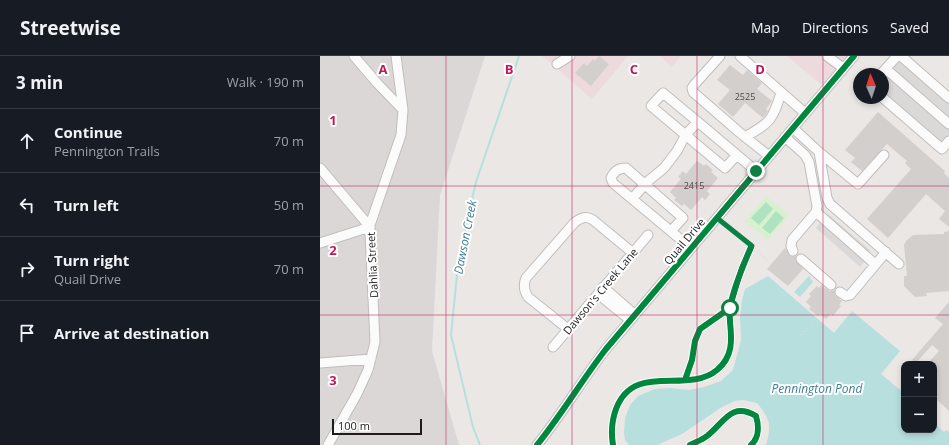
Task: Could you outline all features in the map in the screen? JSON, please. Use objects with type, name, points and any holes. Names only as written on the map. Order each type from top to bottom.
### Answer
[{"type":"street","points":[[354,56],[403,110]]},
{"type":"street","name":"Dahlia Street","points":[[328,445],[368,370],[375,342],[370,227],[401,135],[403,110],[396,56]]},
{"type":"street","points":[[557,64],[570,56]]},
{"type":"street","points":[[720,56],[692,88],[694,92],[769,156]]},
{"type":"street","points":[[740,56],[805,114]]},
{"type":"street","points":[[827,56],[843,68]]},
{"type":"street","name":"Quail Drive","points":[[537,445],[559,416],[589,371],[854,56]]},
{"type":"street","points":[[887,68],[897,56]]},
{"type":"street","points":[[901,56],[949,98]]},
{"type":"street","points":[[889,76],[949,124]]},
{"type":"street","points":[[737,155],[725,168],[651,106],[663,92],[756,171]]},
{"type":"street","points":[[745,137],[768,123],[776,109],[781,93]]},
{"type":"street","points":[[889,103],[942,149],[949,141]]},
{"type":"street","points":[[632,199],[664,168],[686,134],[698,122]]},
{"type":"street","points":[[792,128],[858,184],[884,155]]},
{"type":"street","points":[[785,137],[805,154],[810,162],[817,203],[816,212],[792,240],[791,246],[793,251]]},
{"type":"street","points":[[819,152],[828,201],[899,264]]},
{"type":"street","points":[[320,168],[370,227],[320,243]]},
{"type":"street","points":[[671,231],[683,218],[626,168],[622,168],[613,174],[611,178],[612,183],[691,248]]},
{"type":"street","points":[[816,212],[875,264]]},
{"type":"street","points":[[568,329],[528,297],[524,286],[526,278],[575,222],[585,217],[593,220],[632,253]]},
{"type":"street","name":"Dawson's Creek Lane","points":[[553,347],[648,235]]},
{"type":"street","points":[[840,292],[846,296],[850,296],[886,252]]},
{"type":"street","points":[[801,259],[831,284]]},
{"type":"street","points":[[601,291],[633,318]]},
{"type":"street","points":[[320,363],[370,359]]},
{"type":"path","points":[[717,218],[770,262]]},
{"type":"path","points":[[748,253],[752,246]]},
{"type":"path","points":[[802,335],[816,318]]},
{"type":"path","points":[[707,435],[710,445]]},
{"type":"shaded area","points":[[320,56],[485,56],[440,195],[432,351],[459,445],[320,445]]},
{"type":"shaded area","points":[[542,56],[628,56],[592,99]]},
{"type":"shaded area","points":[[660,56],[681,56],[672,67]]},
{"type":"shaded area","points":[[787,56],[849,56],[823,86]]},
{"type":"shaded area","points":[[897,56],[949,98],[949,141],[942,149],[889,103],[889,68],[888,68]]},
{"type":"shaded area","points":[[828,214],[870,250],[868,253],[872,260],[869,265],[864,262],[860,267],[816,228],[820,223],[815,218],[825,218]]},
{"type":"green space","points":[[766,196],[789,215],[768,240],[745,221]]},
{"type":"green space","points":[[766,202],[773,209],[759,225],[751,218]]},
{"type":"green space","points":[[776,211],[784,218],[770,234],[762,228]]},
{"type":"water","name":"Pennington Pond","points":[[768,276],[834,333],[852,311],[900,351],[881,374],[901,391],[901,433],[937,433],[937,426],[944,432],[946,430],[949,432],[949,445],[766,445],[769,432],[769,422],[765,413],[757,403],[743,400],[735,401],[722,407],[682,434],[657,445],[629,445],[625,440],[625,418],[630,405],[638,396],[655,389],[670,388],[689,390],[704,387],[721,381],[733,370],[741,340],[740,317],[745,289]]},
{"type":"water","points":[[809,276],[813,282],[800,297],[794,292]]},
{"type":"building","points":[[599,56],[609,64],[591,86],[575,73],[584,63],[587,66],[593,59],[595,61]]},
{"type":"building","points":[[730,65],[743,75],[747,70],[762,83],[757,89],[772,101],[766,109],[768,111],[763,118],[745,103],[733,117],[718,104],[730,90],[717,80]]},
{"type":"building","points":[[878,112],[945,171],[944,173],[949,178],[949,227],[939,219],[945,211],[926,194],[888,238],[867,219],[911,169],[905,163],[907,161],[887,144],[862,171],[851,162],[855,158],[845,150]]},
{"type":"building","points":[[697,161],[704,166],[706,164],[713,170],[711,172],[718,178],[707,191],[710,194],[705,200],[702,197],[691,210],[684,204],[682,206],[674,200],[676,198],[670,192],[681,179],[678,177],[683,171],[686,174]]},
{"type":"building","points":[[949,231],[949,291],[926,293],[927,296],[915,297],[904,286],[904,276],[907,276],[904,245],[906,241],[913,235],[944,234],[944,232]]},
{"type":"building","points":[[785,248],[790,256],[796,256],[796,261],[803,269],[788,286],[767,269]]},
{"type":"building","points":[[821,285],[829,291],[835,290],[835,295],[842,301],[839,305],[841,306],[833,316],[831,314],[826,319],[820,314],[818,316],[809,309],[811,307],[806,302],[811,296],[809,294],[817,286],[819,288]]},
{"type":"building","points":[[949,302],[949,411],[937,400],[937,361],[930,361],[939,351],[932,345],[918,361],[912,360],[943,324],[935,318]]},
{"type":"waterway","name":"Dawson Creek","points":[[480,445],[473,427],[451,335],[459,255],[476,182],[519,56]]},
{"type":"cycle path","points":[[537,445],[606,349],[854,56]]},
{"type":"cycle path","points":[[613,445],[612,427],[616,409],[624,395],[635,386],[648,382],[691,380],[705,377],[717,370],[726,360],[729,354],[731,342],[730,311],[732,299],[739,276],[751,247]]},
{"type":"cycle path","points":[[685,380],[692,360],[695,341],[700,329],[730,308]]},
{"type":"cycle path","points":[[690,445],[707,436],[728,416],[734,412],[740,411],[756,416],[758,432],[756,439],[751,445]]},
{"type":"route","points":[[730,308],[742,267],[752,246],[717,218],[756,171]]}]
